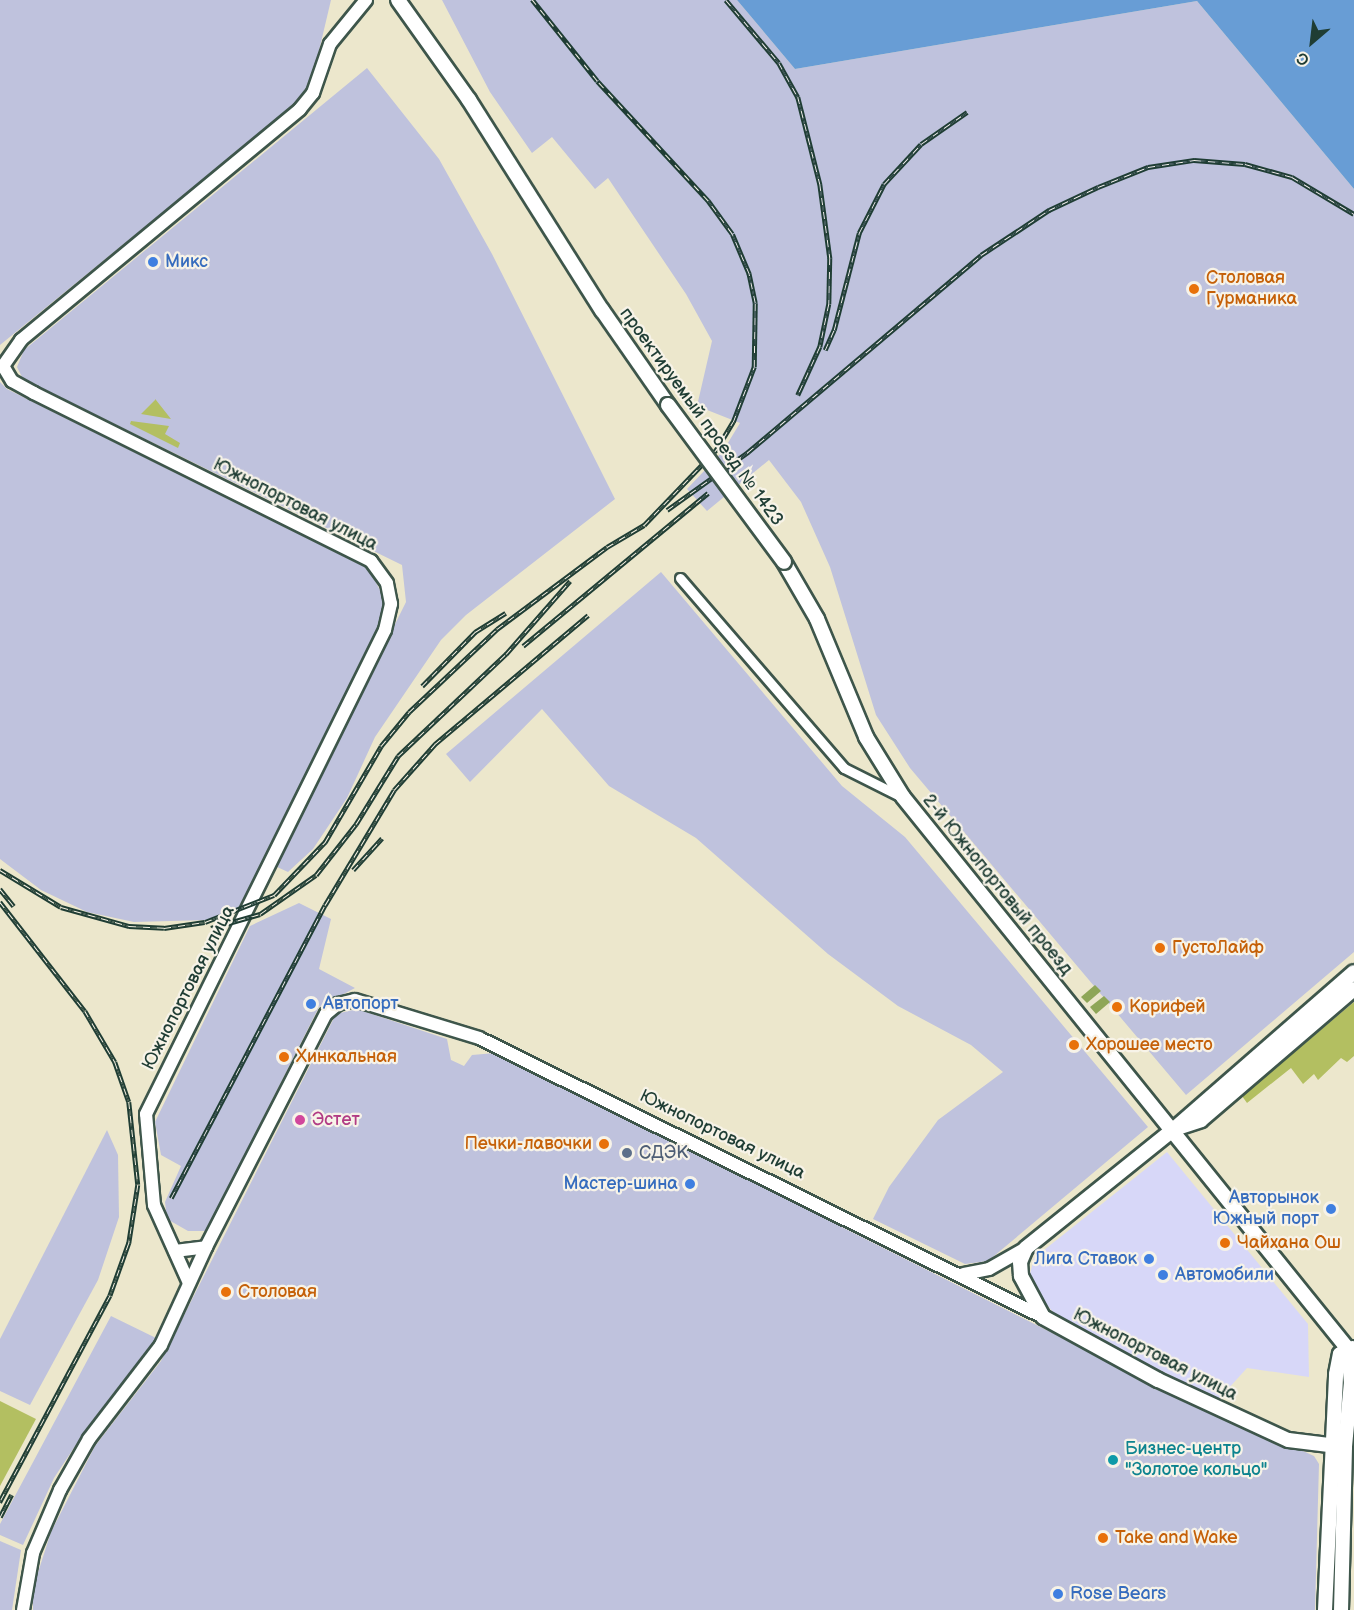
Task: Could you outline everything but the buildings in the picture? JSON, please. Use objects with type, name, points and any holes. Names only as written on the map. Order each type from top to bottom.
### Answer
[{"type":"main road","name":"проектируемый проезд № 1423","points":[[398,0],[448,69],[602,310],[668,405],[784,562],[817,619],[866,737],[903,797]]},
{"type":"main road","name":"2-й Южнопортовый проезд","points":[[903,797],[1351,1348]]},
{"type":"main road","points":[[1212,1102],[1354,972]]},
{"type":"main road","points":[[1042,1317],[1021,1276],[1020,1262],[1026,1248],[1354,989]]},
{"type":"main road","name":"Южнопортовая улица","points":[[1042,1317],[1230,1415],[1288,1440],[1345,1447]]},
{"type":"main road","points":[[1341,1610],[1345,1447],[1353,1378],[1351,1348]]},
{"type":"main road","points":[[1325,1610],[1330,1446],[1338,1358],[1351,1348]]},
{"type":"street","name":"Южнопортовая улица","points":[[175,1251],[154,1205],[146,1114],[385,630],[389,594],[387,583],[371,561],[34,393],[12,381],[3,366],[21,340],[300,109],[313,93],[330,44],[366,0]]},
{"type":"street","name":"2-й Южнопортовый проезд","points":[[680,578],[844,768],[903,797]]},
{"type":"street","name":"Южнопортовая улица","points":[[22,1610],[33,1553],[60,1490],[89,1439],[161,1345],[181,1308],[189,1283],[206,1247],[326,1014],[338,1004],[356,1000],[479,1038],[528,1059],[964,1274],[1042,1317]]},
{"type":"street","points":[[189,1283],[175,1251],[206,1247]]},
{"type":"street","points":[[964,1274],[989,1269],[1026,1248]]},
{"type":"shaded area","points":[[0,0],[331,0],[309,93],[0,345]]},
{"type":"shaded area","points":[[442,0],[737,0],[795,69],[1197,1],[1354,189],[1354,952],[1186,1095],[910,768],[876,715],[830,567],[801,502],[769,460],[707,511],[687,489],[723,451],[740,423],[697,406],[712,341],[686,294],[608,178],[595,189],[552,137],[532,153],[490,92]]},
{"type":"shaded area","points":[[367,68],[439,159],[492,254],[615,499],[466,615],[441,640],[375,737],[347,798],[313,849],[288,872],[275,866],[406,602],[402,565],[23,379],[17,367],[24,350]]},
{"type":"shaded area","points":[[0,382],[7,389],[369,569],[384,598],[380,626],[244,908],[208,920],[134,922],[87,912],[41,890],[0,859]]},
{"type":"shaded area","points":[[661,572],[842,786],[905,837],[1148,1127],[988,1261],[965,1264],[873,1219],[889,1187],[938,1120],[1003,1072],[971,1045],[898,1006],[828,954],[696,838],[609,786],[542,709],[470,782],[446,754]]},
{"type":"shaded area","points":[[299,903],[331,919],[319,969],[355,988],[319,1007],[206,1231],[188,1231],[167,1219],[165,1202],[181,1166],[161,1155],[155,1122],[250,926]]},
{"type":"shaded area","points":[[357,1009],[447,1039],[451,1060],[464,1066],[472,1055],[495,1053],[1146,1380],[1314,1456],[1319,1464],[1315,1610],[33,1610],[33,1588],[51,1532],[95,1446],[161,1361],[336,1014]]},
{"type":"shaded area","points":[[107,1130],[118,1155],[119,1217],[98,1280],[30,1405],[0,1391],[0,1339]]},
{"type":"shaded area","points":[[1167,1152],[1308,1324],[1309,1377],[1247,1368],[1218,1400],[1057,1317],[1028,1282],[1034,1258]]},
{"type":"shaded area","points":[[111,1316],[156,1338],[140,1366],[89,1425],[54,1478],[23,1545],[0,1535],[0,1524]]},
{"type":"shaded area","points":[[0,1541],[21,1550],[12,1610],[0,1610]]},
{"type":"green space","points":[[156,400],[171,419],[141,414]]},
{"type":"green space","points":[[131,421],[169,426],[165,434],[180,443],[178,448],[130,424]]},
{"type":"green space","points":[[1095,985],[1101,991],[1087,1003],[1081,997]]},
{"type":"green space","points":[[1104,996],[1110,1002],[1096,1014],[1090,1007]]},
{"type":"green space","points":[[1354,1002],[1354,1056],[1347,1062],[1341,1058],[1318,1080],[1314,1074],[1303,1084],[1291,1068],[1247,1103],[1242,1096]]},
{"type":"green space","points":[[0,1401],[36,1419],[0,1486]]},
{"type":"water","points":[[737,0],[1354,0],[1354,189],[1197,1],[795,69]]},
{"type":"railway","points":[[0,870],[61,907],[129,926],[164,928],[205,922],[274,895],[325,842],[381,746],[409,712],[497,629],[607,547],[644,525],[716,450],[733,422],[754,367],[755,303],[749,274],[732,234],[708,201],[597,81],[532,0]]},
{"type":"railway","points":[[726,0],[779,63],[798,97],[820,184],[830,258],[829,304],[820,347],[798,395]]},
{"type":"railway","points":[[825,350],[834,330],[859,233],[884,184],[921,144],[967,112]]},
{"type":"railway","points":[[667,510],[748,452],[981,255],[1049,210],[1098,187],[1148,167],[1194,160],[1245,164],[1292,177],[1354,214]]},
{"type":"railway","points":[[523,646],[708,493]]},
{"type":"railway","points":[[211,928],[260,914],[316,875],[356,824],[398,756],[506,654],[570,581]]},
{"type":"railway","points":[[422,686],[475,632],[505,613]]},
{"type":"railway","points":[[171,1198],[325,905],[394,790],[435,744],[588,615]]},
{"type":"railway","points":[[353,870],[382,838]]},
{"type":"railway","points":[[0,889],[14,906]]},
{"type":"railway","points":[[0,902],[85,1011],[115,1062],[129,1102],[138,1185],[129,1243],[110,1296],[0,1502]]},
{"type":"railway","points":[[0,1517],[11,1495]]},
{"type":"place","name":"Микс","points":[[153,262]]},
{"type":"place","name":"Столовая Гурманика","points":[[1194,289]]},
{"type":"place","name":"ГустоЛайф","points":[[1160,948]]},
{"type":"place","name":"Автопорт","points":[[311,1004]]},
{"type":"place","name":"Корифей","points":[[1117,1007]]},
{"type":"place","name":"Хорошее место","points":[[1074,1045]]},
{"type":"place","name":"Хинкальная","points":[[284,1057]]},
{"type":"place","name":"Эстет","points":[[300,1120]]},
{"type":"place","name":"Печки-лавочки","points":[[604,1144]]},
{"type":"place","name":"СДЭК","points":[[627,1153]]},
{"type":"place","name":"Мастер-шина","points":[[690,1184]]},
{"type":"place","name":"Авторынок Южный порт","points":[[1331,1209]]},
{"type":"place","name":"Чайхана Ош","points":[[1225,1243]]},
{"type":"place","name":"Лига Ставок","points":[[1149,1259]]},
{"type":"place","name":"Автомобили","points":[[1163,1275]]},
{"type":"place","name":"Столовая","points":[[226,1292]]},
{"type":"place","name":"Бизнес-центр \"Золотое кольцо\"","points":[[1113,1460]]},
{"type":"place","name":"Take and Wake","points":[[1103,1538]]},
{"type":"place","name":"Rose Bears","points":[[1058,1594]]}]
